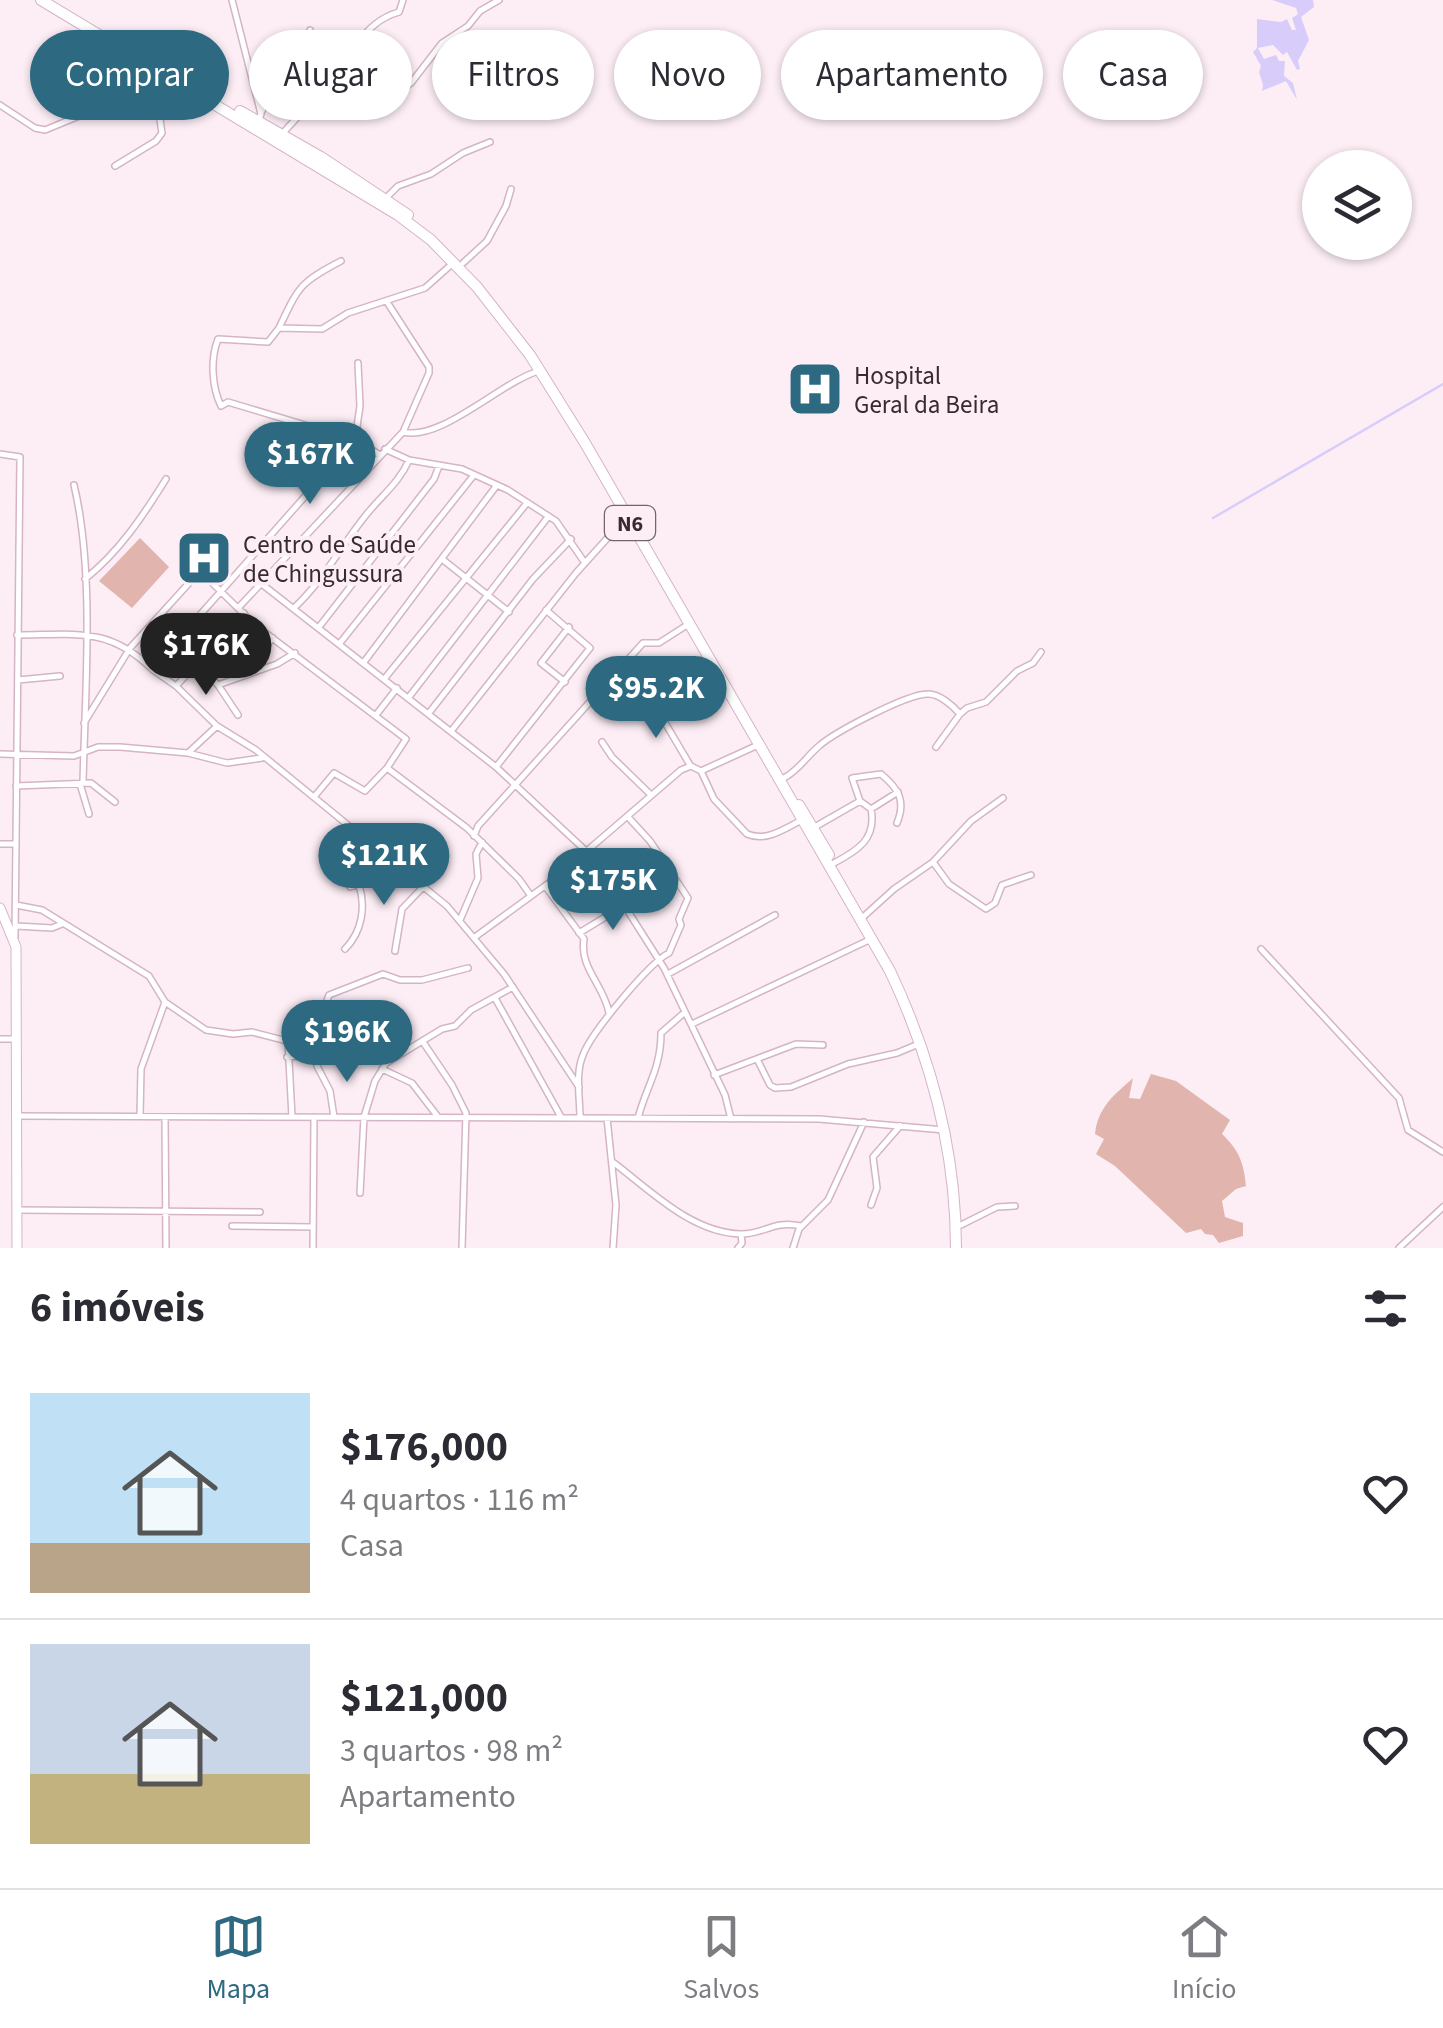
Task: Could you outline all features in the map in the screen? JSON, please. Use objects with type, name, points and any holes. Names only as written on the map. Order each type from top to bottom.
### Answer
[{"type":"highway","name":"N6","points":[[41,0],[92,30]]},
{"type":"highway","name":"N6","points":[[54,0],[258,121],[384,202]]},
{"type":"highway","name":"N6","points":[[229,108],[282,134],[384,202],[458,262],[508,317],[547,372],[814,828],[890,972],[922,1043],[945,1130],[958,1248]]},
{"type":"highway","name":"N6","points":[[458,262],[540,371],[915,1013],[949,1122],[960,1225],[958,1248]]},
{"type":"main road","points":[[0,908],[14,932],[16,1248]]},
{"type":"street","points":[[232,0],[258,121]]},
{"type":"street","points":[[369,30],[382,17],[398,12],[404,0]]},
{"type":"street","points":[[412,80],[438,47],[499,0]]},
{"type":"street","points":[[0,105],[35,128],[45,130],[69,120]]},
{"type":"street","points":[[115,166],[160,137],[160,120]]},
{"type":"street","points":[[282,134],[292,120]]},
{"type":"street","points":[[384,202],[398,186],[431,174],[463,153],[490,142]]},
{"type":"street","points":[[279,328],[322,329],[348,313],[426,288],[487,241],[511,189]]},
{"type":"street","points":[[341,261],[302,284],[271,340],[263,344],[218,339],[213,367],[218,404],[228,402],[409,460],[457,467],[498,484],[548,517],[570,539],[585,563]]},
{"type":"street","points":[[176,686],[199,665],[241,610],[403,432],[429,366],[388,302]]},
{"type":"street","points":[[152,669],[354,440],[360,406],[358,363]]},
{"type":"street","points":[[403,432],[411,434],[436,426],[478,407],[521,377],[540,371]]},
{"type":"street","points":[[0,454],[20,457],[14,932]]},
{"type":"street","points":[[294,608],[329,571],[365,516],[397,483],[409,460]]},
{"type":"street","points":[[320,627],[434,479],[439,466]]},
{"type":"street","points":[[340,643],[474,475]]},
{"type":"street","points":[[85,579],[101,566],[146,512],[166,480]]},
{"type":"street","points":[[364,662],[498,484]]},
{"type":"street","points":[[74,485],[83,524],[82,783],[90,814]]},
{"type":"street","points":[[385,678],[526,503]]},
{"type":"street","points":[[409,697],[548,517]]},
{"type":"street","points":[[452,730],[585,563],[612,533],[631,525]]},
{"type":"street","points":[[428,713],[570,539]]},
{"type":"street","points":[[442,559],[509,612]]},
{"type":"street","points":[[84,723],[130,648],[200,571],[274,638],[406,741],[365,791],[334,773],[314,796]]},
{"type":"street","points":[[264,585],[452,730],[586,851],[668,974],[728,1104],[730,1119]]},
{"type":"street","points":[[496,767],[590,648],[546,610]]},
{"type":"street","points":[[474,836],[478,826],[644,642],[659,642],[689,623]]},
{"type":"street","points":[[565,682],[541,663],[569,627]]},
{"type":"street","points":[[17,635],[85,635],[130,648],[217,726],[314,796],[460,920],[513,987],[579,1088]]},
{"type":"street","points":[[245,662],[274,638]]},
{"type":"street","points":[[218,642],[256,672]]},
{"type":"street","points":[[936,748],[960,714],[986,702],[1017,672],[1033,663],[1040,652]]},
{"type":"street","points":[[218,685],[295,654]]},
{"type":"street","points":[[199,665],[238,715]]},
{"type":"street","points":[[18,680],[60,676]]},
{"type":"street","points":[[376,715],[397,688]]},
{"type":"street","points":[[784,778],[798,770],[825,742],[905,701],[929,694],[960,714]]},
{"type":"street","points":[[650,699],[691,766],[701,771],[714,799],[748,834],[769,836],[800,821]]},
{"type":"street","points":[[188,753],[217,726]]},
{"type":"street","points":[[602,742],[650,794]]},
{"type":"street","points":[[0,754],[74,756],[106,746],[188,753],[228,762],[266,758]]},
{"type":"street","points":[[701,771],[758,746]]},
{"type":"street","points":[[475,938],[545,886],[650,794],[691,766]]},
{"type":"street","points":[[387,768],[482,842],[531,896]]},
{"type":"street","points":[[871,809],[860,801],[852,784],[854,777],[881,774],[898,792],[902,806],[897,823]]},
{"type":"street","points":[[16,786],[94,784],[115,802]]},
{"type":"street","points":[[871,809],[898,792]]},
{"type":"street","points":[[862,918],[933,862],[972,822],[1004,798]]},
{"type":"street","points":[[814,828],[860,801]]},
{"type":"street","points":[[834,863],[863,846],[872,830],[871,809]]},
{"type":"street","points":[[580,1118],[582,1057],[609,1015],[659,958],[672,949],[688,895],[628,817]]},
{"type":"street","points":[[466,828],[478,826]]},
{"type":"street","points":[[460,920],[478,878],[476,854],[482,842]]},
{"type":"street","points":[[0,844],[16,844]]},
{"type":"street","points":[[933,862],[949,884],[986,909],[995,903],[1002,885],[1031,874]]},
{"type":"street","points":[[350,887],[398,867]]},
{"type":"street","points":[[345,949],[354,940],[362,914],[359,885]]},
{"type":"street","points":[[395,950],[400,914],[424,886]]},
{"type":"street","points":[[545,886],[580,933],[584,942],[582,956],[607,1002],[609,1015]]},
{"type":"street","points":[[580,933],[622,902]]},
{"type":"street","points":[[16,905],[42,910],[149,976],[165,1002],[206,1030],[257,1032],[288,1042],[310,1026],[326,1006],[329,995],[346,986],[382,974],[400,980],[422,980],[468,968]]},
{"type":"street","points":[[668,974],[775,915]]},
{"type":"street","points":[[0,933],[64,924]]},
{"type":"street","points":[[692,1024],[872,939]]},
{"type":"street","points":[[1260,949],[1399,1098],[1408,1130],[1443,1152]]},
{"type":"street","points":[[360,1193],[364,1117],[382,1069],[394,1056],[442,1029],[455,1026],[471,1010],[513,987]]},
{"type":"street","points":[[495,998],[562,1118]]},
{"type":"street","points":[[140,1116],[142,1068],[165,1002]]},
{"type":"street","points":[[638,1118],[652,1088],[661,1034],[686,1012]]},
{"type":"street","points":[[287,1057],[326,1054],[344,1034]]},
{"type":"street","points":[[0,1040],[17,1039]]},
{"type":"street","points":[[288,1042],[292,1118]]},
{"type":"street","points":[[422,1042],[452,1085],[466,1118],[462,1248]]},
{"type":"street","points":[[758,1060],[770,1085],[783,1088],[922,1043]]},
{"type":"street","points":[[714,1075],[796,1044],[823,1045]]},
{"type":"street","points":[[317,1066],[330,1091],[334,1117]]},
{"type":"street","points":[[382,1069],[412,1083],[438,1117]]},
{"type":"street","points":[[18,1116],[730,1119],[864,1122],[945,1130]]},
{"type":"street","points":[[165,1117],[166,1248]]},
{"type":"street","points":[[314,1117],[314,1248]]},
{"type":"street","points":[[607,1118],[614,1162],[613,1248]]},
{"type":"street","points":[[793,1248],[801,1226],[828,1200],[864,1122]]},
{"type":"street","points":[[871,1205],[877,1188],[874,1157],[900,1126]]},
{"type":"street","points":[[614,1162],[708,1229],[741,1234],[780,1223],[801,1226]]},
{"type":"street","points":[[960,1225],[990,1210],[1015,1206]]},
{"type":"street","points":[[1399,1248],[1443,1208]]},
{"type":"street","points":[[17,1210],[260,1212]]},
{"type":"street","points":[[232,1226],[314,1227]]},
{"type":"street","points":[[738,1248],[741,1234]]},
{"type":"shaded area","points":[[1272,0],[1313,0],[1314,7],[1301,17],[1309,40],[1298,61],[1300,69],[1287,52],[1283,55],[1273,45],[1258,48],[1264,59],[1276,55],[1279,61],[1285,61],[1284,76],[1293,83],[1297,100],[1286,81],[1262,91],[1261,66],[1253,52],[1257,48],[1257,19],[1287,19],[1292,30],[1296,30],[1292,18],[1298,14],[1296,8]]},
{"type":"shaded area","points":[[140,538],[169,567],[132,608],[99,581]]},
{"type":"shaded area","points":[[1151,1074],[1176,1081],[1230,1120],[1222,1134],[1240,1157],[1246,1186],[1222,1201],[1225,1217],[1243,1223],[1243,1236],[1219,1243],[1201,1229],[1186,1233],[1115,1166],[1096,1154],[1104,1139],[1095,1134],[1103,1109],[1133,1078],[1129,1098],[1140,1099]]},
{"type":"waterway","points":[[1213,518],[1443,384]]},
{"type":"place","name":"Hospital Geral da Beira","points":[[815,389]]},
{"type":"place","name":"Centro de Saúde de Chingussura","points":[[204,558]]}]
